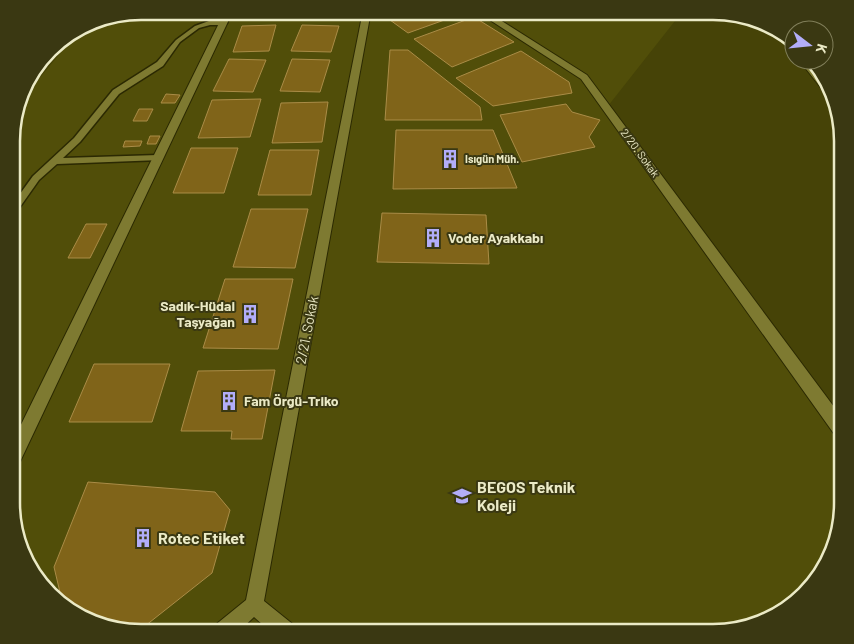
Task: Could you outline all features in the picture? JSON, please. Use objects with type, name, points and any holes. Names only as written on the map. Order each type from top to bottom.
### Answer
[{"type":"street","points":[[20,443],[225,20]]},
{"type":"street","name":"2/21. Sokak","points":[[254,605],[365,20]]},
{"type":"street","name":"2/20. Sokak","points":[[494,20],[588,83],[834,422]]},
{"type":"street","points":[[230,624],[254,605],[278,624]]},
{"type":"lane","points":[[20,201],[36,178],[77,140],[116,92],[160,64],[178,41],[197,27],[218,20]]},
{"type":"lane","points":[[55,161],[158,158]]},
{"type":"shaded area","points":[[133,20],[676,20],[608,106],[834,410],[834,511],[832,527],[822,557],[799,589],[774,608],[752,618],[721,624],[133,624],[117,622],[87,612],[55,589],[40,570],[26,542],[20,511],[20,141],[24,110],[33,86],[66,46],[80,36],[110,24]]},
{"type":"building","points":[[390,20],[444,20],[408,33]]},
{"type":"building","points":[[466,20],[479,20],[514,42],[452,67],[414,39]]},
{"type":"building","points":[[276,25],[269,51],[233,52],[242,26]]},
{"type":"building","points":[[302,25],[339,26],[331,52],[291,51]]},
{"type":"building","points":[[390,50],[408,50],[480,107],[482,120],[385,120]]},
{"type":"building","points":[[521,51],[569,82],[572,93],[493,106],[456,78]]},
{"type":"building","points":[[229,59],[266,60],[253,92],[213,91]]},
{"type":"building","points":[[292,59],[330,60],[320,92],[280,91]]},
{"type":"building","points":[[166,94],[180,95],[175,103],[161,103]]},
{"type":"building","points":[[261,99],[250,137],[198,138],[212,100]]},
{"type":"building","points":[[328,102],[322,142],[272,143],[281,103]]},
{"type":"building","points":[[566,104],[572,112],[600,120],[589,137],[595,147],[522,162],[500,115]]},
{"type":"building","points":[[139,109],[153,109],[147,121],[133,121]]},
{"type":"building","name":"Isıgün Müh.","points":[[396,130],[493,130],[517,188],[393,189]]},
{"type":"building","points":[[150,136],[160,136],[156,144],[147,144]]},
{"type":"building","points":[[125,141],[142,141],[140,146],[123,147]]},
{"type":"building","points":[[191,148],[238,148],[224,193],[173,193]]},
{"type":"building","points":[[270,150],[319,150],[311,195],[258,195]]},
{"type":"building","points":[[251,209],[308,209],[295,268],[233,267]]},
{"type":"building","name":"Voder Ayakkabı","points":[[382,213],[486,215],[489,264],[377,262]]},
{"type":"building","points":[[86,224],[107,224],[90,258],[68,258]]},
{"type":"building","name":"Sadık-Hüdai Taşyağan","points":[[225,279],[293,279],[278,349],[203,348]]},
{"type":"building","points":[[94,364],[170,364],[152,422],[69,422]]},
{"type":"building","name":"Fam Örgü-Triko","points":[[275,370],[262,439],[231,439],[232,431],[181,431],[198,371]]},
{"type":"building","name":"Rotec Etiket","points":[[88,482],[215,492],[230,510],[212,573],[148,624],[117,622],[87,612],[60,593],[54,567]]},
{"type":"place","name":"Isıgün Müh.","points":[[450,159]]},
{"type":"place","name":"Voder Ayakkabı","points":[[433,238]]},
{"type":"place","name":"Sadık-Hüdai Taşyağan","points":[[250,314]]},
{"type":"place","name":"Fam Örgü-Triko","points":[[229,401]]},
{"type":"place","name":"BEGOS Teknik Koleji","points":[[462,496]]},
{"type":"place","name":"Rotec Etiket","points":[[143,538]]}]
